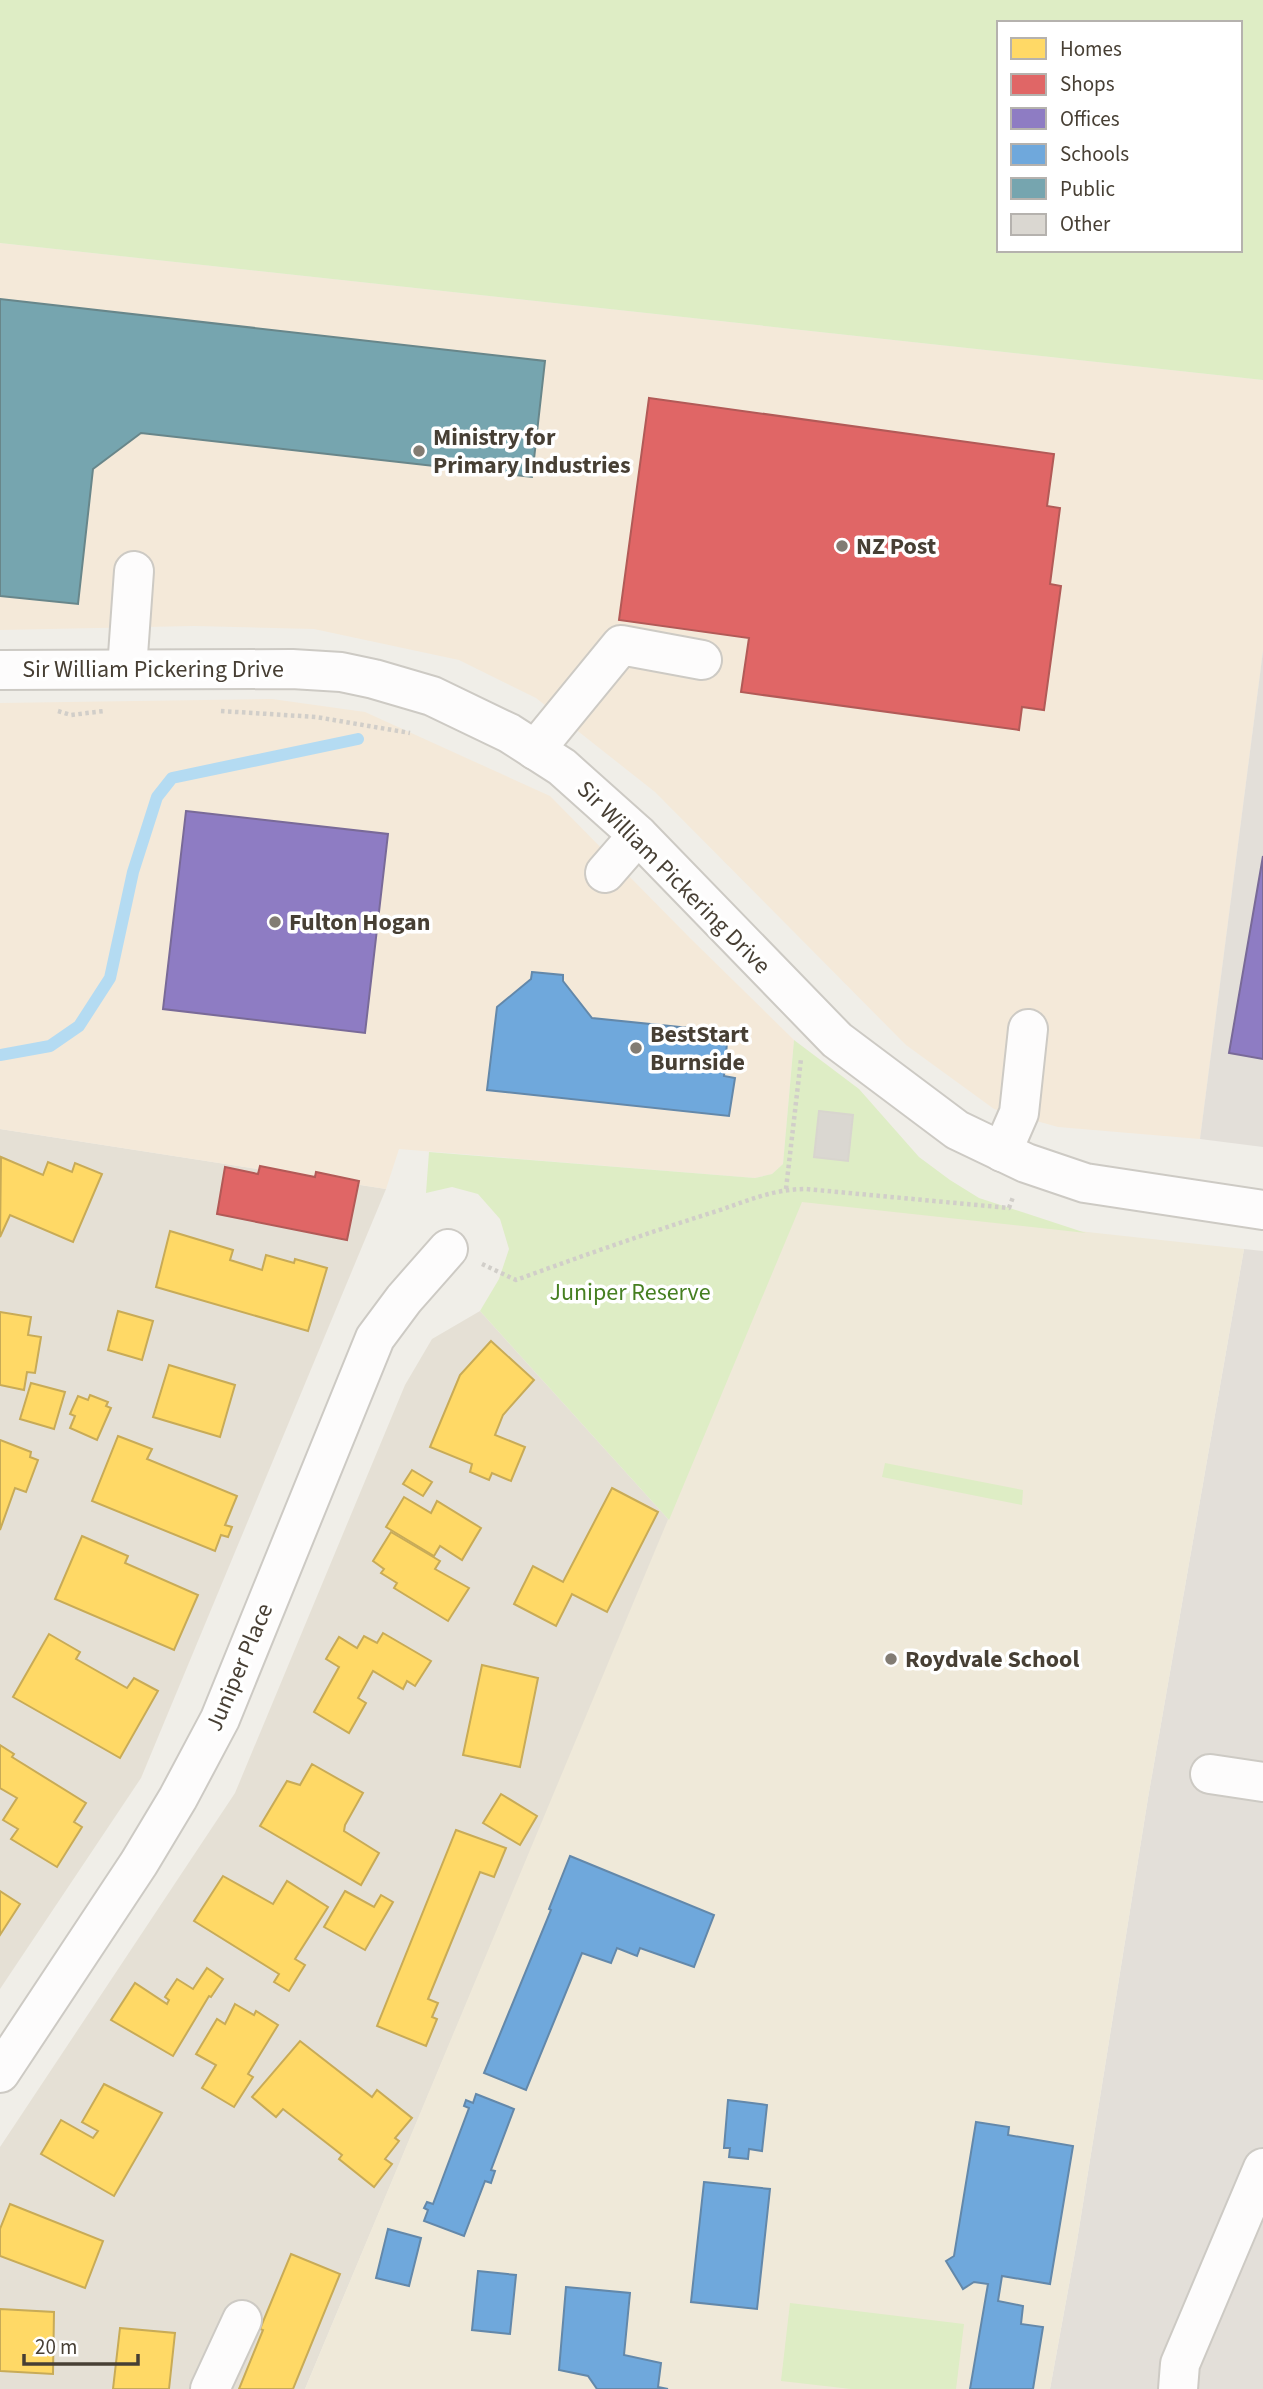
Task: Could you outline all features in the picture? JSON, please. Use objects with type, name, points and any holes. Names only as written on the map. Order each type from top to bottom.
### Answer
[{"type":"street","points":[[127,669],[134,571]]},
{"type":"street","points":[[536,750],[621,645],[702,660]]},
{"type":"street","name":"Sir William Pickering Drive","points":[[0,670],[292,669],[341,672],[374,678],[432,696],[509,733],[562,767],[638,835],[836,1040],[957,1130],[1014,1158],[1086,1183],[1263,1210]]},
{"type":"street","points":[[605,873],[638,835]]},
{"type":"street","points":[[1014,1158],[1028,1029]]},
{"type":"street","name":"Juniper Place","points":[[0,2073],[139,1863],[178,1798],[220,1719],[374,1338],[404,1299],[449,1249]]},
{"type":"street","points":[[1210,1774],[1263,1782]]},
{"type":"street","points":[[1178,2389],[1180,2364],[1263,2168]]},
{"type":"street","points":[[210,2389],[242,2320]]},
{"type":"path","points":[[47,707],[71,715],[110,710]]},
{"type":"path","points":[[219,711],[316,718],[411,733]]},
{"type":"path","points":[[786,1189],[801,1058]]},
{"type":"path","points":[[449,1249],[516,1280],[632,1238],[786,1189],[1009,1208],[1014,1158]]},
{"type":"shaded area","points":[[0,243],[1263,380],[1263,651],[1200,1139],[1058,1127],[994,1109],[906,1045],[655,792],[536,698],[459,660],[314,629],[194,626],[0,630]]},
{"type":"shaded area","points":[[1263,651],[1263,1147],[1200,1139]]},
{"type":"shaded area","points":[[272,699],[365,712],[550,796],[794,1040],[783,1164],[772,1174],[755,1178],[399,1149],[386,1189],[0,1129],[0,703]]},
{"type":"shaded area","points":[[0,1129],[386,1189],[141,1778],[0,1989]]},
{"type":"shaded area","name":"Roydvale School","points":[[801,1201],[1244,1249],[1148,1798],[1077,2241],[1050,2389],[305,2389]]},
{"type":"shaded area","points":[[1244,1249],[1263,1251],[1263,2389],[1050,2389],[1077,2241],[1148,1798]]},
{"type":"shaded area","points":[[480,1311],[669,1520],[305,2389],[0,2389],[0,2147],[235,1793],[405,1385],[432,1339]]},
{"type":"green space","points":[[0,0],[1263,0],[1263,380],[0,243]]},
{"type":"green space","name":"Juniper Reserve","points":[[794,1040],[859,1089],[919,1157],[950,1180],[979,1198],[1086,1233],[802,1202],[669,1520],[480,1311],[499,1279],[509,1249],[500,1219],[478,1194],[452,1187],[426,1193],[429,1152],[755,1178],[772,1174],[783,1164]]},
{"type":"green space","points":[[885,1463],[1023,1490],[1022,1505],[882,1477]]},
{"type":"green space","points":[[790,2303],[964,2324],[956,2389],[851,2389],[781,2381]]},
{"type":"building: Homes","points":[[1,1157],[43,1175],[48,1162],[72,1172],[75,1163],[102,1174],[73,1242],[10,1215],[0,1237]]},
{"type":"building: Homes","points":[[170,1231],[233,1250],[230,1260],[262,1270],[266,1255],[294,1263],[295,1259],[327,1268],[308,1331],[156,1287]]},
{"type":"building: Homes","points":[[118,1311],[153,1321],[142,1360],[108,1350]]},
{"type":"building: Homes","points":[[0,1312],[31,1317],[28,1335],[41,1337],[35,1373],[27,1372],[24,1390],[0,1385]]},
{"type":"building: Homes","points":[[491,1341],[534,1380],[503,1415],[495,1435],[525,1447],[511,1481],[492,1473],[489,1480],[470,1472],[472,1464],[430,1447],[460,1375]]},
{"type":"building: Homes","points":[[169,1365],[235,1385],[220,1437],[153,1417]]},
{"type":"building: Homes","points":[[31,1383],[65,1392],[54,1429],[20,1419]]},
{"type":"building: Homes","points":[[90,1395],[108,1402],[106,1406],[111,1408],[97,1440],[70,1428],[75,1416],[70,1414],[78,1396],[88,1400]]},
{"type":"building: Homes","points":[[118,1436],[152,1449],[147,1459],[237,1496],[225,1525],[232,1527],[228,1537],[221,1535],[215,1551],[92,1501]]},
{"type":"building: Homes","points":[[0,1440],[31,1452],[30,1457],[38,1460],[26,1492],[15,1488],[0,1530]]},
{"type":"building: Homes","points":[[412,1470],[432,1482],[423,1496],[403,1484]]},
{"type":"building: Homes","points":[[612,1488],[658,1512],[607,1612],[572,1594],[556,1626],[514,1604],[533,1566],[563,1582]]},
{"type":"building: Homes","points":[[404,1497],[431,1513],[437,1501],[481,1528],[462,1560],[440,1546],[434,1556],[386,1527]]},
{"type":"building: Homes","points":[[391,1532],[440,1561],[435,1569],[469,1588],[448,1621],[394,1588],[397,1583],[381,1573],[384,1569],[373,1561]]},
{"type":"building: Homes","points":[[82,1536],[128,1556],[125,1563],[198,1595],[174,1650],[55,1599]]},
{"type":"building: Homes","points":[[383,1633],[431,1661],[415,1686],[407,1681],[403,1689],[373,1671],[358,1698],[366,1703],[349,1733],[314,1712],[339,1667],[326,1659],[339,1637],[357,1648],[364,1636],[377,1643]]},
{"type":"building: Homes","points":[[49,1634],[80,1652],[76,1659],[127,1688],[134,1678],[158,1691],[120,1758],[13,1697]]},
{"type":"building: Homes","points":[[482,1665],[538,1678],[520,1767],[463,1755]]},
{"type":"building: Homes","points":[[0,1745],[14,1754],[12,1757],[86,1803],[74,1822],[82,1827],[57,1867],[11,1839],[18,1829],[3,1820],[17,1798],[0,1788]]},
{"type":"building: Homes","points":[[312,1764],[363,1793],[344,1831],[379,1853],[361,1885],[260,1826],[287,1781],[300,1785]]},
{"type":"building: Homes","points":[[501,1794],[537,1816],[520,1845],[483,1823]]},
{"type":"building: Homes","points":[[456,1830],[506,1848],[494,1877],[480,1872],[428,1999],[438,2003],[432,2017],[437,2019],[426,2046],[377,2026]]},
{"type":"building: Homes","points":[[223,1876],[273,1904],[287,1881],[328,1907],[295,1959],[305,1965],[289,1991],[274,1982],[279,1974],[194,1921]]},
{"type":"building: Homes","points":[[0,1891],[20,1904],[0,1935]]},
{"type":"building: Homes","points":[[345,1891],[374,1907],[381,1895],[393,1902],[365,1950],[324,1927]]},
{"type":"building: Homes","points":[[207,1968],[223,1979],[211,1997],[209,1996],[173,2056],[111,2020],[135,1983],[167,2004],[169,2000],[165,1997],[177,1979],[193,1989]]},
{"type":"building: Homes","points":[[235,2004],[254,2015],[256,2011],[278,2025],[248,2074],[253,2077],[234,2107],[202,2088],[216,2065],[196,2054],[217,2019],[225,2024]]},
{"type":"building: Homes","points":[[300,2041],[372,2097],[377,2090],[412,2118],[395,2138],[399,2141],[385,2159],[392,2164],[374,2187],[339,2159],[342,2155],[283,2109],[276,2117],[252,2097]]},
{"type":"building: Homes","points":[[104,2084],[162,2113],[114,2196],[41,2154],[61,2120],[93,2138],[98,2131],[82,2122]]},
{"type":"building: Homes","points":[[10,2204],[103,2241],[85,2288],[0,2256],[0,2229]]},
{"type":"building: Homes","points":[[291,2254],[340,2274],[293,2389],[239,2389],[263,2330],[260,2329]]},
{"type":"building: Homes","points":[[0,2309],[54,2312],[53,2374],[0,2371]]},
{"type":"building: Homes","points":[[120,2328],[175,2333],[169,2389],[113,2389]]},
{"type":"building: Shops","name":"NZ Post","points":[[649,398],[1054,454],[1047,506],[1060,508],[1050,584],[1061,586],[1044,710],[1022,707],[1019,730],[741,692],[749,638],[619,620]]},
{"type":"building: Shops","points":[[260,1166],[315,1177],[316,1172],[359,1181],[347,1240],[217,1214],[225,1167],[258,1174]]},
{"type":"building: Offices","name":"Fulton Hogan","points":[[186,811],[388,834],[365,1033],[163,1009]]},
{"type":"building: Offices","points":[[1263,856],[1263,1059],[1229,1053]]},
{"type":"building: Schools","name":"BestStart Burnside","points":[[532,972],[563,975],[563,981],[592,1018],[728,1032],[724,1076],[735,1078],[729,1116],[487,1090],[497,1007],[531,979]]},
{"type":"building: Schools","points":[[570,1856],[714,1915],[694,1967],[640,1948],[637,1956],[617,1948],[611,1963],[582,1953],[526,2090],[484,2073],[551,1910],[549,1909]]},
{"type":"building: Schools","points":[[476,2094],[514,2109],[491,2170],[495,2171],[491,2183],[485,2181],[464,2236],[424,2221],[428,2210],[424,2208],[427,2202],[433,2204],[469,2108],[464,2106],[466,2100],[473,2103]]},
{"type":"building: Schools","points":[[728,2100],[767,2105],[762,2151],[749,2149],[748,2159],[729,2157],[730,2148],[724,2148]]},
{"type":"building: Schools","points":[[976,2122],[1009,2127],[1008,2135],[1073,2146],[1050,2284],[1002,2276],[998,2301],[1023,2306],[1021,2324],[1043,2327],[1033,2389],[970,2389],[988,2284],[974,2282],[963,2289],[946,2261],[954,2256]]},
{"type":"building: Schools","points":[[704,2182],[770,2189],[757,2309],[691,2302]]},
{"type":"building: Schools","points":[[388,2229],[421,2238],[409,2286],[376,2278]]},
{"type":"building: Schools","points":[[478,2271],[516,2275],[510,2334],[472,2330]]},
{"type":"building: Schools","points":[[566,2287],[630,2293],[624,2355],[661,2363],[658,2387],[668,2389],[597,2389],[588,2376],[559,2370]]},
{"type":"building: Public","name":"Ministry for Primary Industries","points":[[0,299],[545,361],[532,477],[141,433],[93,469],[78,604],[0,596]]},
{"type":"building: Other","points":[[819,1111],[853,1115],[848,1161],[814,1157]]},
{"type":"waterway","points":[[0,1055],[50,1046],[79,1026],[110,978],[133,872],[157,797],[172,778],[358,739]]},
{"type":"place","name":"Ministry for Primary Industries","points":[[419,451]]},
{"type":"place","name":"NZ Post","points":[[842,546]]},
{"type":"place","name":"Fulton Hogan","points":[[275,922]]},
{"type":"place","name":"BestStart Burnside","points":[[636,1048]]},
{"type":"place","name":"Roydvale School","points":[[891,1659]]}]
